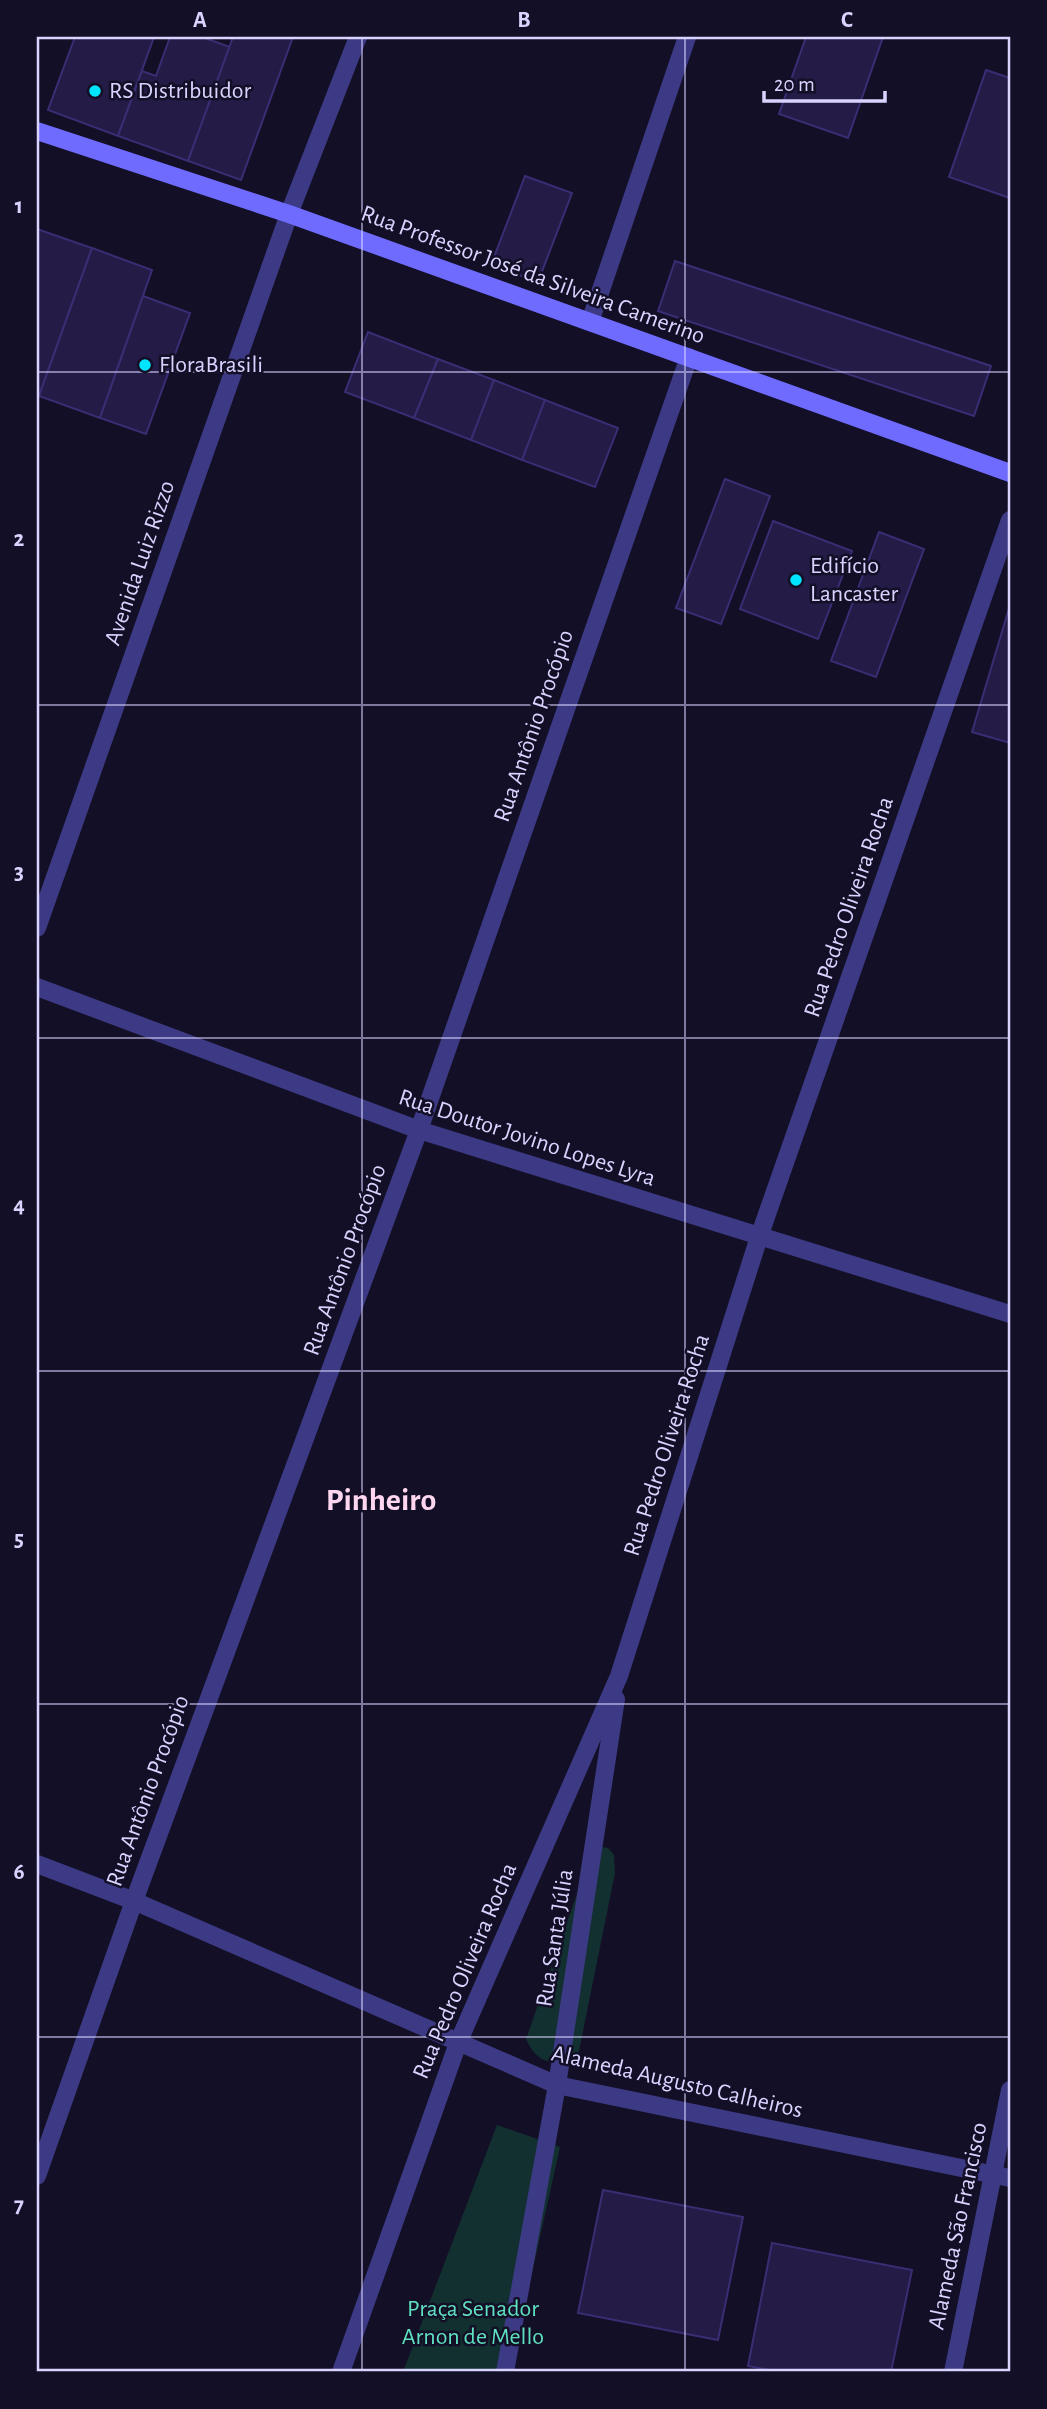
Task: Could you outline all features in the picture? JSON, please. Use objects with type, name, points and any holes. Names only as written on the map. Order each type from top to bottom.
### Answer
[{"type":"street","name":"Avenida Luiz Rizzo","points":[[37,928],[289,214],[358,37]]},
{"type":"street","points":[[590,322],[688,37]]},
{"type":"street","name":"Rua Professor José da Silveira Camerino","points":[[37,131],[289,214],[1010,473]]},
{"type":"street","name":"Rua Antônio Procópio","points":[[37,2176],[134,1901],[419,1130],[689,357]]},
{"type":"street","name":"Rua Pedro Oliveira Rocha","points":[[341,2372],[458,2043],[619,1676],[759,1237],[1010,520]]},
{"type":"street","name":"Rua Doutor Jovino Lopes Lyra","points":[[37,987],[419,1130],[1010,1314]]},
{"type":"street","name":"Rua Santa Júlia","points":[[505,2372],[557,2085],[619,1676]]},
{"type":"street","name":"Alameda Augusto Calheiros","points":[[37,1864],[134,1901],[557,2085],[1002,2176]]},
{"type":"street","name":"Alameda São Francisco","points":[[953,2372],[1002,2176],[1010,2090]]},
{"type":"green space","points":[[602,1847],[608,1848],[614,1855],[615,1873],[579,2051],[563,2060],[548,2061],[536,2055],[526,2039],[591,1854]]},
{"type":"green space","name":"Praça Senador Arnon de Mello","points":[[497,2125],[560,2147],[510,2372],[403,2372]]},
{"type":"building","name":"RS Distribuidor","points":[[75,37],[154,37],[118,136],[48,110]]},
{"type":"building","points":[[170,37],[202,37],[230,47],[188,161],[118,136],[142,71],[156,76]]},
{"type":"building","points":[[233,37],[293,37],[241,180],[188,161]]},
{"type":"building","points":[[806,37],[883,37],[848,138],[779,114]]},
{"type":"building","points":[[986,70],[1010,78],[1010,198],[949,177]]},
{"type":"building","points":[[525,176],[572,193],[538,282],[491,265]]},
{"type":"building","points":[[37,229],[92,248],[39,396],[37,396]]},
{"type":"building","points":[[92,248],[152,270],[100,418],[39,396]]},
{"type":"building","points":[[675,261],[991,366],[974,416],[658,311]]},
{"type":"building","name":"FloraBrasili","points":[[143,296],[190,313],[146,434],[100,418]]},
{"type":"building","points":[[368,332],[438,359],[414,418],[345,392]]},
{"type":"building","points":[[438,359],[494,380],[471,440],[414,418]]},
{"type":"building","points":[[494,380],[545,400],[522,460],[471,440]]},
{"type":"building","points":[[545,400],[618,428],[595,487],[522,460]]},
{"type":"building","points":[[725,479],[770,496],[721,624],[676,608]]},
{"type":"building","name":"Edifício Lancaster","points":[[773,521],[852,551],[818,639],[740,609]]},
{"type":"building","points":[[879,532],[924,549],[876,677],[831,661]]},
{"type":"building","points":[[1010,605],[1010,743],[972,732]]},
{"type":"building","points":[[603,2190],[743,2217],[718,2340],[578,2313]]},
{"type":"building","points":[[772,2243],[912,2270],[891,2372],[780,2372],[748,2366]]},
{"type":"place","name":"RS Distribuidor","points":[[95,91]]},
{"type":"place","name":"FloraBrasili","points":[[145,365]]},
{"type":"place","name":"Edifício Lancaster","points":[[796,580]]},
{"type":"district","name":"Pinheiro","points":[[381,1500]]}]
